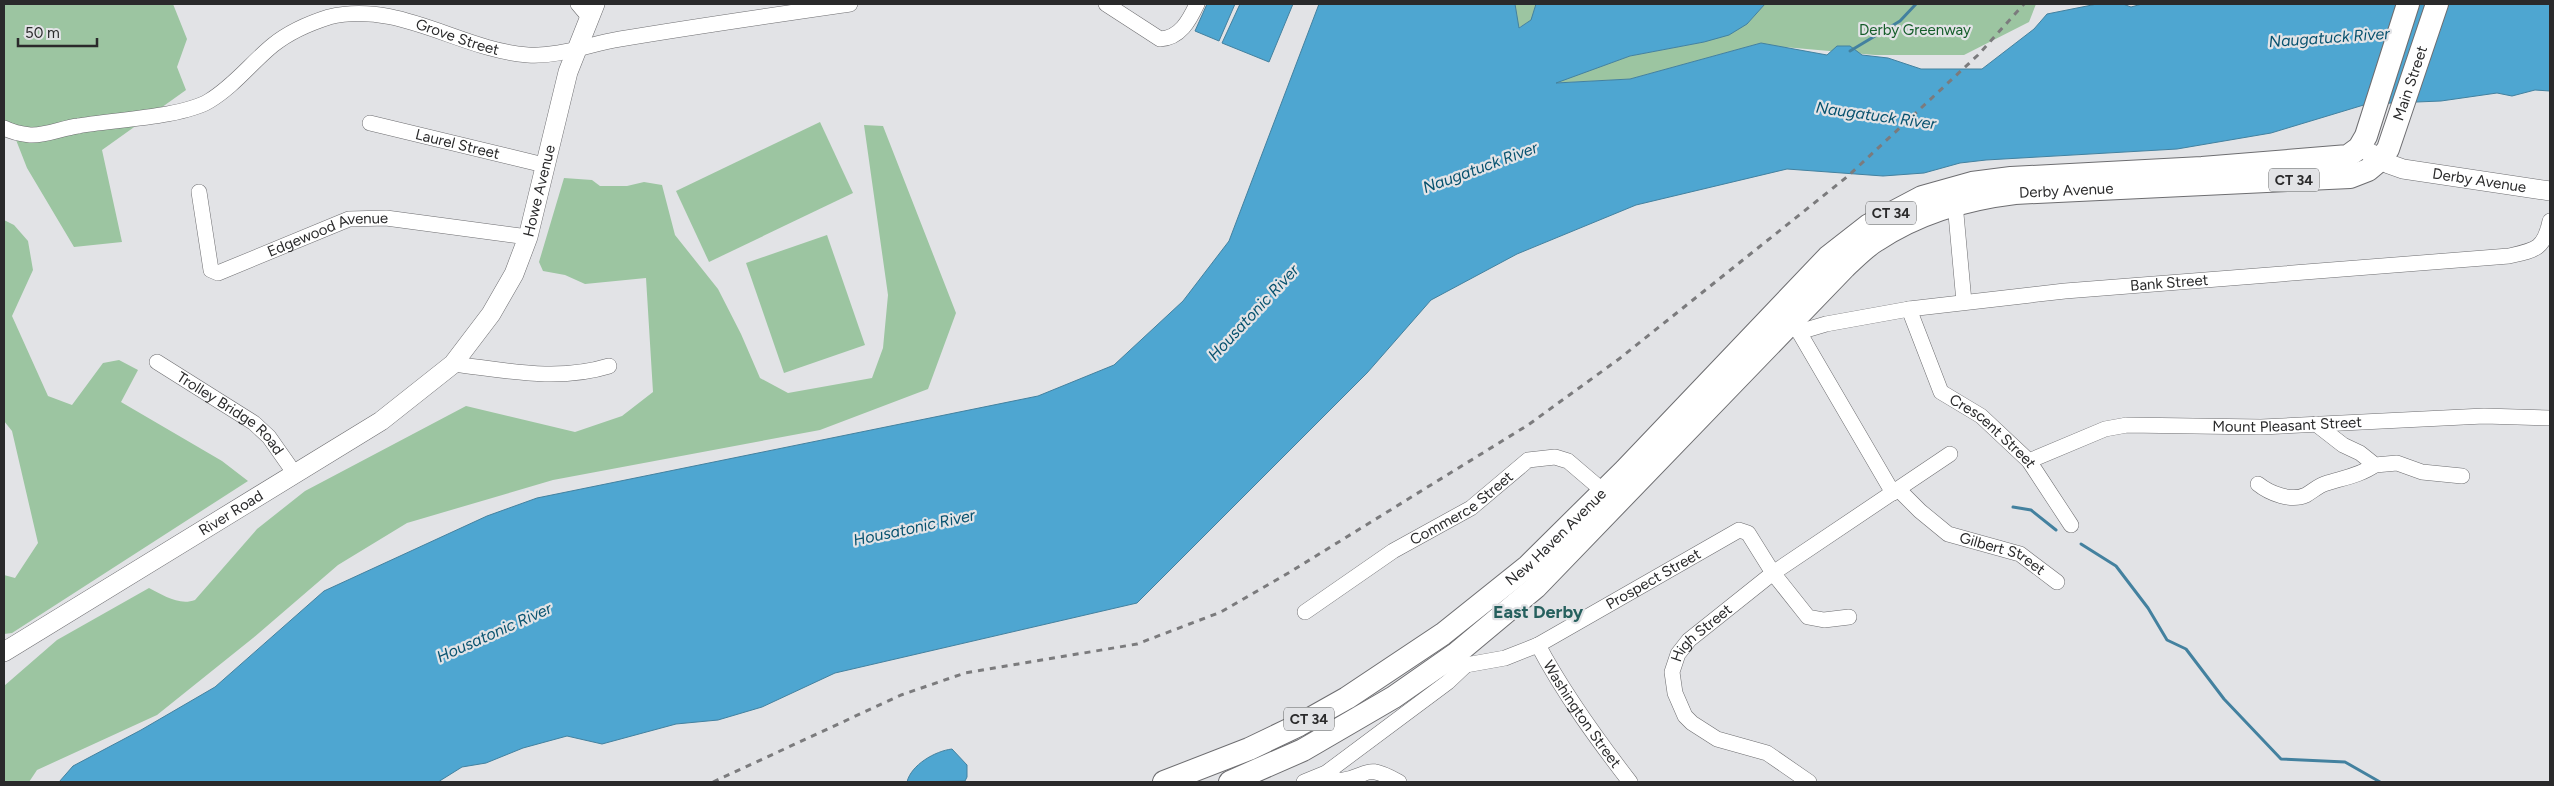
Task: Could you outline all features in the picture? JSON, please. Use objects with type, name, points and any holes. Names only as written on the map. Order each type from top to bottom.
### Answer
[{"type":"highway","name":"Main Street","points":[[2361,146],[2373,115],[2408,4]]},
{"type":"highway","name":"Main Street","points":[[2380,160],[2394,137],[2437,4]]},
{"type":"highway","name":"Derby Avenue","points":[[2202,177],[2298,161],[2343,158],[2361,146]]},
{"type":"highway","name":"Derby Avenue","points":[[1790,323],[1828,257],[1869,224],[1922,197],[1972,183],[2035,185],[2202,177],[2353,177],[2368,170],[2380,160]]},
{"type":"highway","name":"Derby Avenue","points":[[1790,323],[1845,267],[1876,240],[1924,214],[1955,203],[2035,185]]},
{"type":"highway","name":"New Haven Avenue","points":[[1164,782],[1249,749],[1299,725],[1347,698],[1443,634],[1610,498],[1790,323]]},
{"type":"highway","name":"New Haven Avenue","points":[[1230,782],[1303,750],[1461,659],[1536,587],[1610,498]]},
{"type":"main road","name":"Howe Avenue","points":[[453,364],[491,314],[514,274],[528,237],[544,165],[587,8]]},
{"type":"main road","name":"Derby Avenue","points":[[2361,146],[2380,160],[2403,169],[2550,192]]},
{"type":"main road","name":"River Road","points":[[4,652],[381,421],[453,364]]},
{"type":"street","name":"Grove Street","points":[[4,128],[30,135],[48,134],[77,126],[180,110],[207,103],[230,87],[273,45],[294,32],[350,8],[399,16],[501,51],[550,55],[630,37],[850,4]]},
{"type":"street","points":[[1106,4],[1160,39],[1170,38],[1176,34],[1187,23],[1197,4]]},
{"type":"street","name":"Laurel Street","points":[[370,123],[544,165]]},
{"type":"street","name":"Edgewood Avenue","points":[[198,192],[211,270],[218,273],[349,219],[386,218],[528,237]]},
{"type":"street","points":[[1955,203],[1964,302]]},
{"type":"street","name":"Bank Street","points":[[1790,323],[1826,324],[1909,309],[2127,284],[2487,259],[2516,255],[2538,248],[2545,242],[2550,221]]},
{"type":"street","name":"Crescent Street","points":[[1909,309],[1940,392],[1981,416],[2029,461],[2070,525]]},
{"type":"street","name":"Gilbert Street","points":[[1790,323],[1896,491],[1948,534],[2020,554],[2057,582]]},
{"type":"street","name":"Trolley Bridge Road","points":[[157,362],[254,423],[269,436],[295,474]]},
{"type":"street","points":[[453,364],[547,375],[584,374],[609,366]]},
{"type":"street","name":"Mount Pleasant Street","points":[[2029,461],[2105,429],[2127,425],[2261,427],[2484,416],[2550,418]]},
{"type":"street","points":[[2316,424],[2343,445],[2360,453],[2375,465]]},
{"type":"street","name":"High Street","points":[[1809,782],[1767,753],[1727,743],[1700,730],[1685,716],[1675,693],[1673,665],[1683,646],[1773,572],[1950,454]]},
{"type":"street","name":"Commerce Street","points":[[1305,612],[1393,551],[1471,508],[1528,460],[1547,457],[1562,458],[1574,465],[1610,498]]},
{"type":"street","points":[[2258,484],[2268,492],[2281,495],[2306,495],[2322,484],[2365,472],[2375,465],[2397,464],[2422,472],[2462,476]]},
{"type":"street","name":"Prospect Street","points":[[1461,659],[1497,660],[1538,645],[1734,531],[1748,533],[1773,572],[1808,617],[1824,620],[1848,617]]},
{"type":"street","points":[[1304,782],[1326,773],[1448,682],[1461,659],[1443,634]]},
{"type":"street","name":"Washington Street","points":[[1538,645],[1560,687],[1593,735],[1630,782]]},
{"type":"street","points":[[1326,773],[1339,781],[1372,771],[1382,773],[1399,782]]},
{"type":"green space","points":[[4,4],[173,4],[187,39],[177,67],[186,90],[102,150],[122,242],[74,247],[27,168],[9,122],[4,121]]},
{"type":"green space","points":[[1515,4],[1536,4],[1532,20],[1518,28]]},
{"type":"green space","name":"Derby Greenway","points":[[1765,4],[2036,4],[2029,22],[1964,55],[1875,55],[1772,46],[1761,43],[1630,79],[1554,83],[1630,56],[1704,42],[1747,24]]},
{"type":"green space","points":[[820,122],[853,193],[709,262],[676,191]]},
{"type":"green space","points":[[864,125],[883,126],[956,313],[928,389],[820,430],[553,480],[407,523],[338,565],[253,638],[157,715],[37,770],[29,782],[4,782],[4,686],[57,640],[149,588],[177,601],[195,600],[257,529],[305,491],[466,406],[575,432],[622,416],[653,392],[646,278],[585,284],[565,275],[543,271],[539,262],[564,178],[592,180],[600,186],[627,186],[644,182],[662,185],[675,235],[718,289],[741,334],[760,378],[788,393],[872,378],[883,348],[888,295]]},
{"type":"green space","points":[[4,220],[14,225],[28,241],[33,270],[12,316],[48,396],[72,405],[103,363],[119,360],[138,370],[121,402],[222,461],[248,481],[12,633],[4,634],[4,575],[15,578],[38,543],[12,431],[4,421]]},
{"type":"green space","points":[[827,235],[865,345],[784,373],[746,263]]},
{"type":"water","points":[[1207,4],[1235,4],[1219,41],[1195,31]]},
{"type":"water","points":[[1240,4],[1293,4],[1269,62],[1222,43]]},
{"type":"water","points":[[1319,4],[1515,4],[1519,28],[1531,20],[1536,4],[1765,4],[1747,24],[1729,35],[1704,42],[1630,56],[1556,83],[1630,79],[1761,43],[1827,55],[1837,46],[1850,46],[1862,55],[1888,58],[1921,69],[1982,69],[2034,29],[2047,14],[2097,4],[2123,4],[2131,7],[2142,4],[2550,4],[2550,91],[2535,90],[2512,96],[2497,93],[2441,101],[2367,104],[2271,133],[2177,149],[1986,160],[1960,163],[1924,173],[1883,176],[1787,169],[1636,205],[1517,254],[1431,300],[1367,373],[1137,603],[835,673],[762,707],[718,720],[676,724],[602,744],[567,736],[523,748],[486,763],[462,767],[438,782],[59,782],[73,766],[141,730],[215,687],[324,591],[487,516],[537,498],[1038,396],[1114,365],[1183,301],[1229,241]]},
{"type":"water","points":[[952,749],[967,765],[965,781],[907,782],[913,770],[925,760],[945,750]]},
{"type":"waterway","points":[[1850,51],[1900,21],[1916,4]]},
{"type":"waterway","points":[[2013,507],[2031,510],[2056,530]]},
{"type":"waterway","points":[[2081,544],[2116,566],[2148,608],[2167,640],[2186,649],[2224,699],[2281,759],[2345,762],[2380,782]]},
{"type":"railway","points":[[713,782],[901,695],[965,673],[1137,644],[1221,612],[1290,572],[1528,425],[1619,359],[1848,176],[1978,55],[2024,4]]},
{"type":"district","name":"East Derby","points":[[1538,612]]},
{"type":"water label","name":"Naugatuck River","points":[[2329,37]]},
{"type":"water label","name":"Naugatuck River","points":[[1876,115]]},
{"type":"water label","name":"Naugatuck River","points":[[1480,167]]},
{"type":"water label","name":"Housatonic River","points":[[1253,312]]},
{"type":"water label","name":"Housatonic River","points":[[914,527]]},
{"type":"water label","name":"Housatonic River","points":[[494,632]]}]
